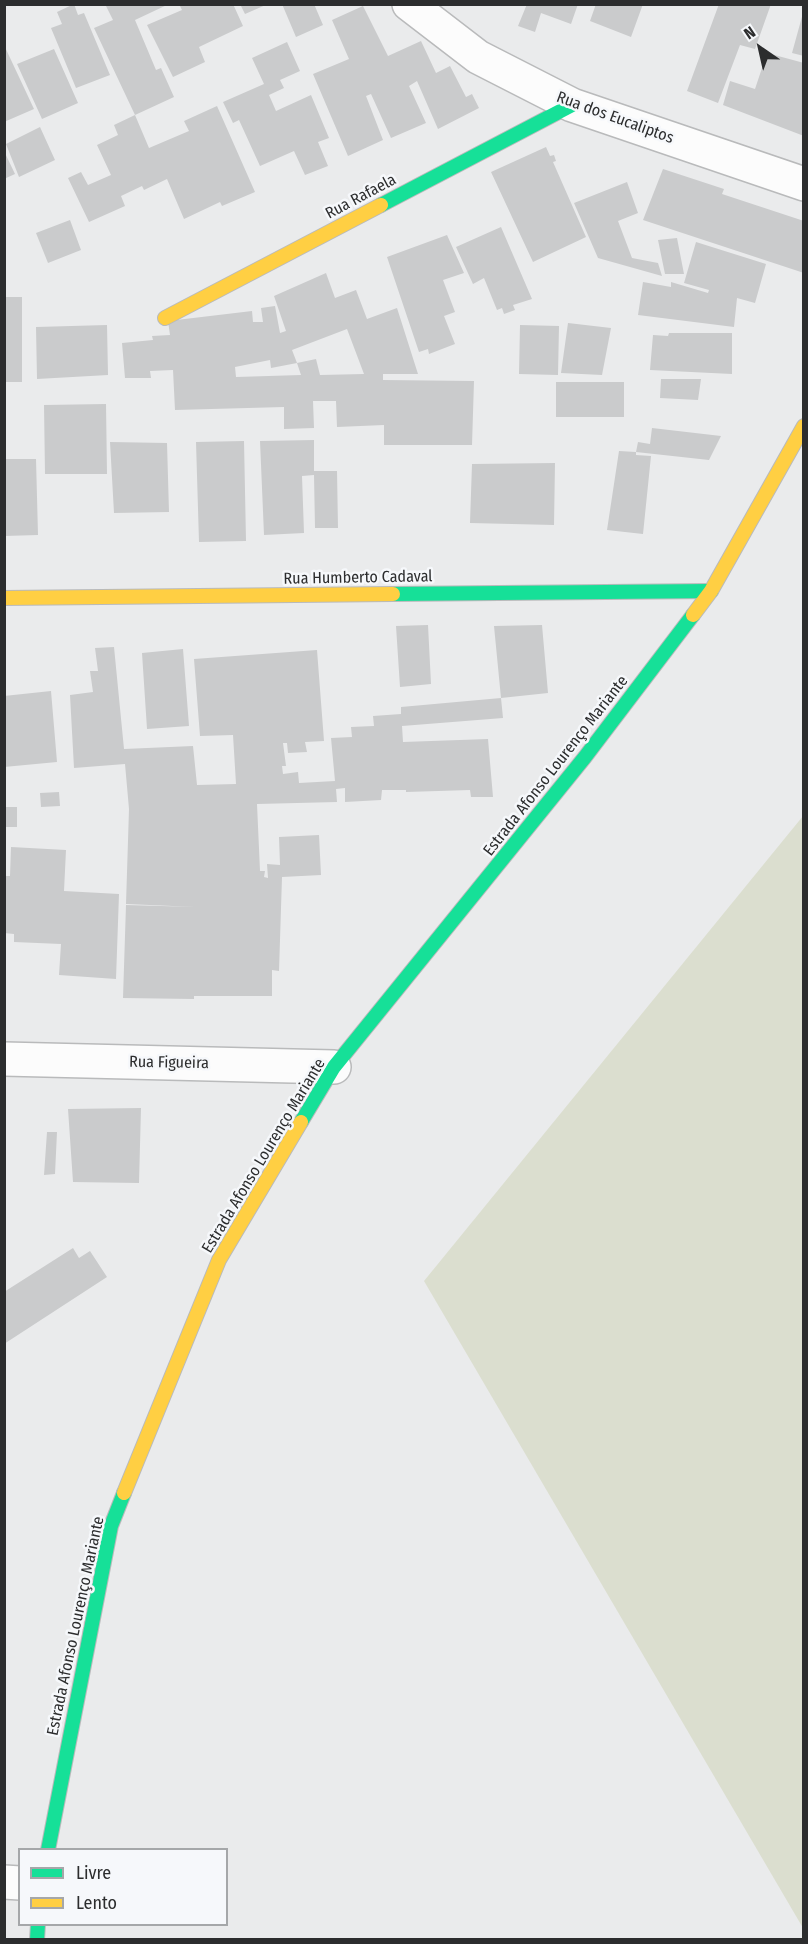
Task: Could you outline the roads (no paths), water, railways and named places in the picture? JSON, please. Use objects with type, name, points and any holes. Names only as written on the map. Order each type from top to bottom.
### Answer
[{"type":"main road","name":"Rua Rafaela","points":[[165,318],[572,105]]},
{"type":"main road","name":"Estrada Afonso Lourenço Mariante","points":[[48,1848],[111,1526],[219,1260],[334,1067],[578,767],[711,591],[804,426]]},
{"type":"main road","name":"Rua Humberto Cadaval","points":[[4,598],[711,591]]},
{"type":"street","name":"Rua dos Eucaliptos","points":[[409,4],[478,57],[572,105],[804,184]]},
{"type":"street","name":"Rua Figueira","points":[[4,1059],[334,1067]]}]
